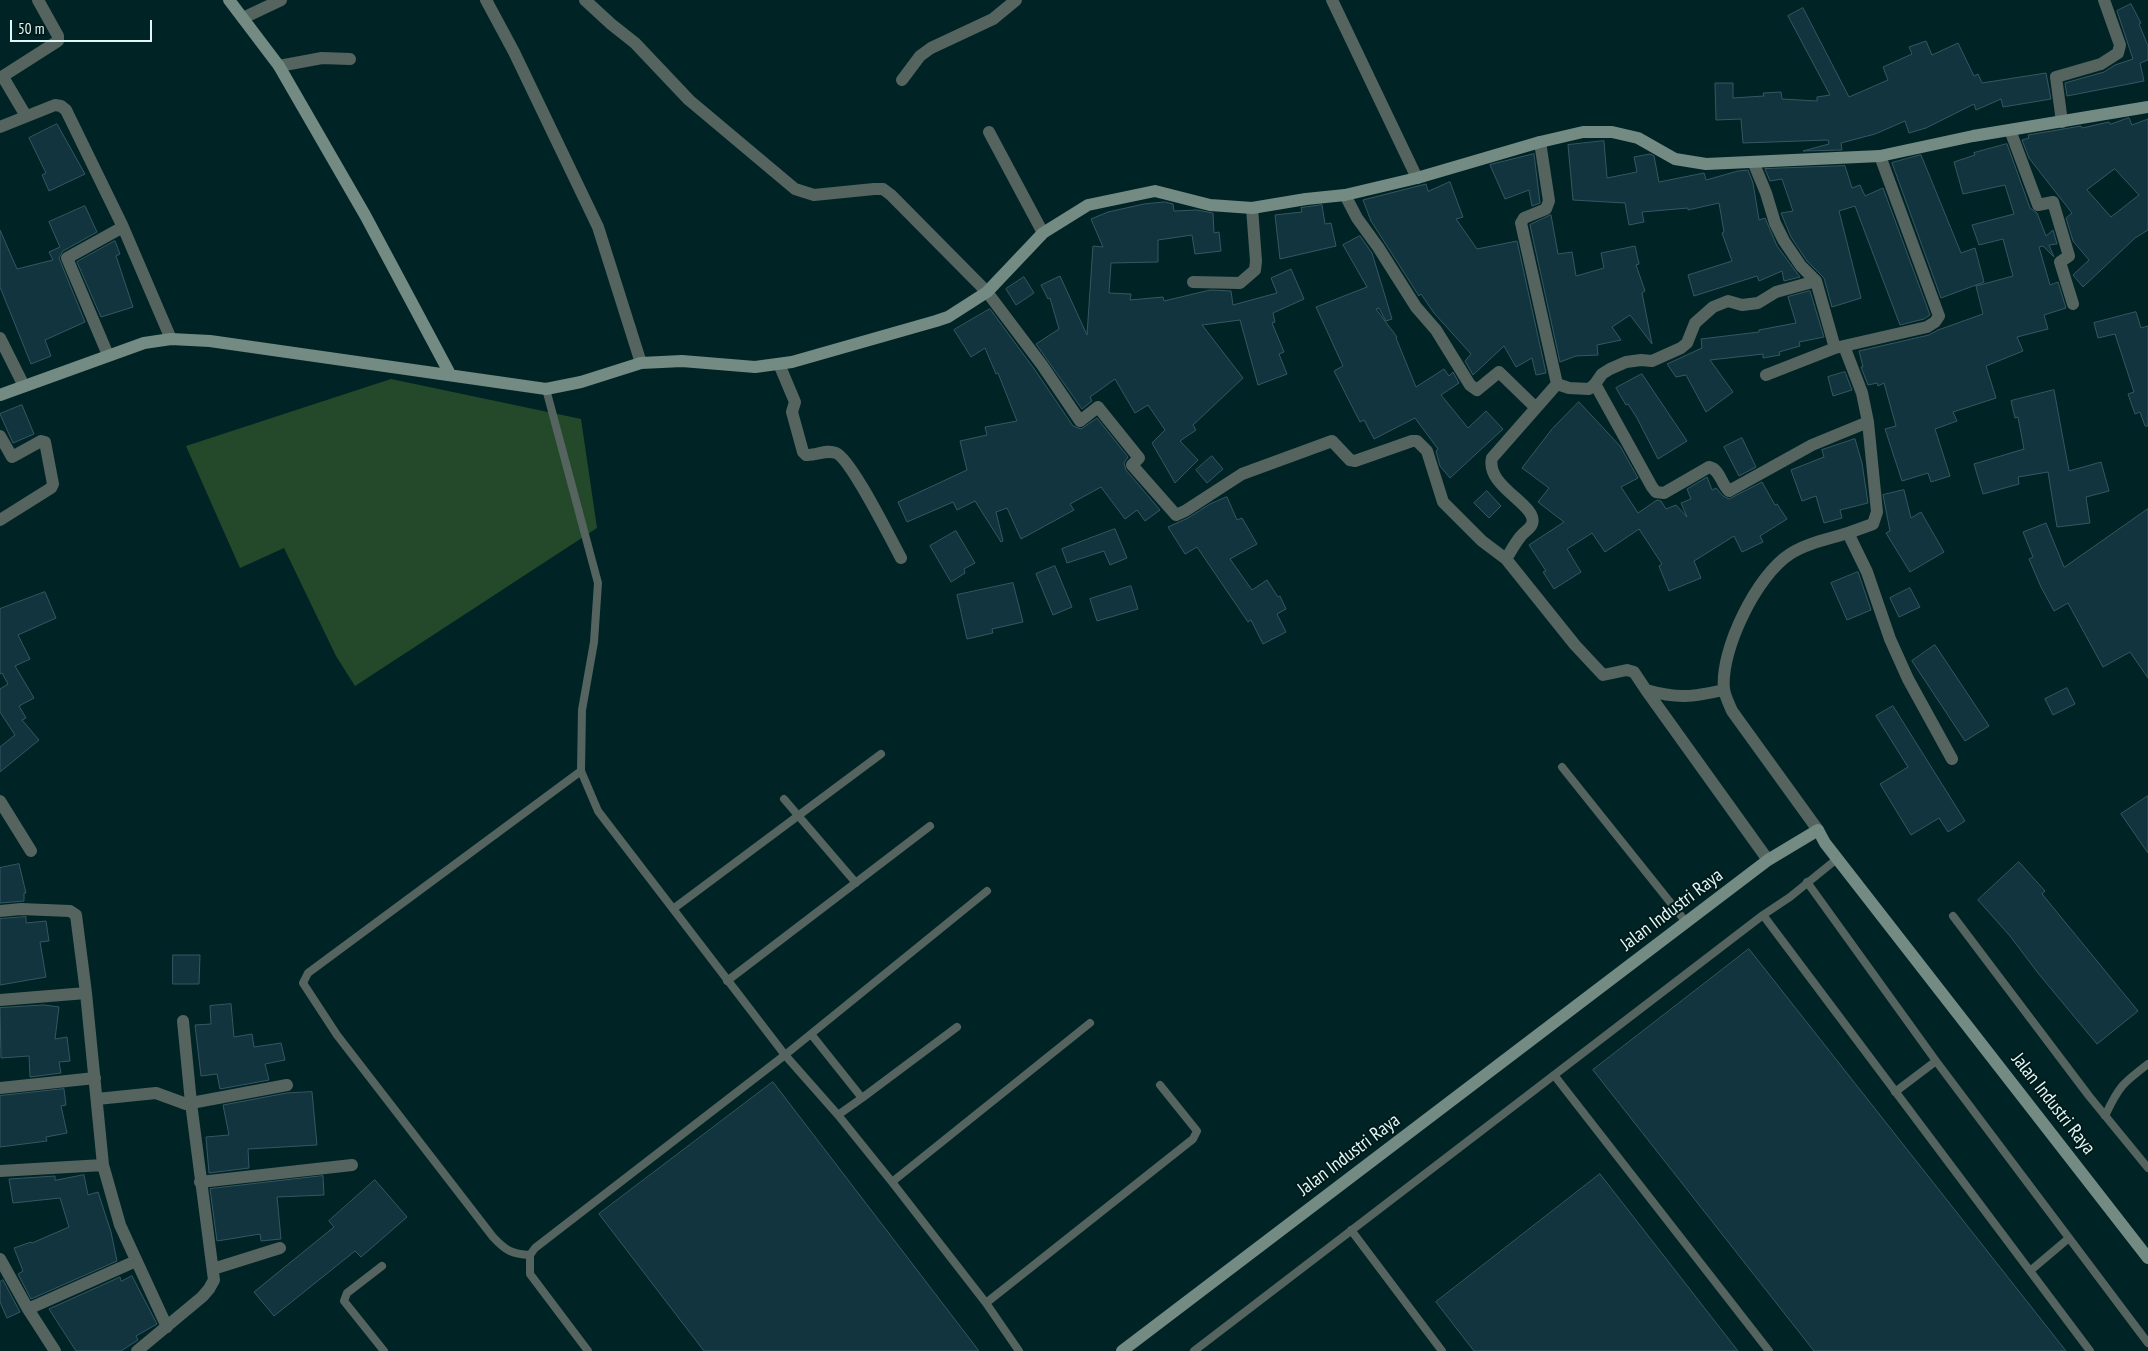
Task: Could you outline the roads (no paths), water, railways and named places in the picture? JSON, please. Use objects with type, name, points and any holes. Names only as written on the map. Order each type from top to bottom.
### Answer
[{"type":"street","points":[[26,116],[1,78],[58,41],[58,36],[38,0]]},
{"type":"street","points":[[229,0],[279,66],[365,216],[450,374]]},
{"type":"street","points":[[242,18],[281,0]]},
{"type":"street","points":[[486,0],[598,227],[641,362]]},
{"type":"street","points":[[585,0],[635,43],[689,100],[795,189],[814,195],[883,189],[891,195],[988,292],[1080,421],[1098,407],[1140,458],[1132,466],[1176,515],[1242,474],[1328,442],[1335,443],[1350,460],[1355,461],[1412,441],[1417,441],[1427,451],[1443,502],[1482,541],[1506,559],[1575,645],[1603,675],[1627,670],[1634,672],[1768,860]]},
{"type":"street","points":[[902,80],[920,56],[931,48],[993,19],[1016,0]]},
{"type":"street","points":[[1332,0],[1417,178]]},
{"type":"street","points":[[2062,122],[2056,77],[2101,64],[2118,53],[2120,45],[2104,0]]},
{"type":"street","points":[[279,66],[322,58],[350,59]]},
{"type":"street","points":[[0,126],[55,105],[61,106],[66,110],[123,227],[171,339]]},
{"type":"street","points":[[0,395],[144,343],[171,339],[210,342],[450,374],[546,389],[581,382],[641,362],[682,361],[755,368],[792,362],[948,317],[988,292],[1043,233],[1088,205],[1154,191],[1210,205],[1252,208],[1345,195],[1417,178],[1540,142],[1583,132],[1612,132],[1638,138],[1675,159],[1706,164],[1754,164],[1880,156],[1973,136],[2148,107]]},
{"type":"street","points":[[2010,130],[2038,205],[2053,202],[2069,256],[2060,262],[2073,304]]},
{"type":"street","points":[[989,132],[1043,233]]},
{"type":"street","points":[[1540,142],[1549,201],[1546,209],[1524,218],[1521,223],[1557,384]]},
{"type":"street","points":[[1766,376],[1840,347],[1927,327],[1935,322],[1939,316],[1880,156]]},
{"type":"street","points":[[1754,164],[1766,193],[1775,223],[1784,241],[1801,266],[1816,281],[1840,347],[1862,393],[1868,422],[1876,519],[1867,527],[1796,551],[1789,555],[1767,576],[1742,615],[1725,666],[1724,690],[1732,711],[1818,830]]},
{"type":"street","points":[[1345,195],[1357,218],[1378,246],[1416,307],[1436,330],[1470,385],[1477,390],[1499,372],[1536,408]]},
{"type":"street","points":[[1193,282],[1240,283],[1255,270],[1252,208]]},
{"type":"street","points":[[108,356],[67,258],[123,227]]},
{"type":"street","points":[[1557,384],[1581,390],[1589,389],[1602,374],[1626,362],[1652,361],[1681,348],[1687,343],[1695,323],[1713,307],[1728,301],[1742,305],[1758,303],[1776,292],[1816,281]]},
{"type":"street","points":[[0,338],[24,386]]},
{"type":"street","points":[[780,364],[795,402],[792,412],[803,452],[810,456],[832,451],[842,457],[853,471],[901,558]]},
{"type":"street","points":[[1506,559],[1522,535],[1532,525],[1532,519],[1529,511],[1496,479],[1490,465],[1495,453],[1511,439],[1557,384]]},
{"type":"street","points":[[1595,384],[1652,488],[1660,493],[1664,493],[1709,468],[1716,470],[1729,491],[1812,445],[1868,422]]},
{"type":"street","points":[[0,436],[12,457],[41,441],[45,442],[53,484],[51,488],[0,520]]},
{"type":"street","points":[[1848,533],[1867,572],[1890,639],[1908,679],[1952,758]]},
{"type":"street","points":[[1646,690],[1683,697],[1724,690]]},
{"type":"street","points":[[0,801],[31,850]]},
{"type":"street","name":"Jalan Industri Raya","points":[[1122,1351],[1768,860],[1818,830],[1825,843],[2148,1258]]},
{"type":"street","points":[[0,910],[20,908],[74,912],[78,919],[103,1165],[120,1225],[167,1328]]},
{"type":"street","points":[[0,1000],[86,993]]},
{"type":"street","points":[[137,1351],[167,1328],[210,1289],[214,1280],[190,1103],[183,1021]]},
{"type":"street","points":[[0,1088],[95,1078]]},
{"type":"street","points":[[97,1099],[156,1093],[183,1104],[287,1085]]},
{"type":"street","points":[[0,1172],[103,1165]]},
{"type":"street","points":[[200,1182],[352,1165]]},
{"type":"street","points":[[213,1269],[280,1248]]},
{"type":"street","points":[[28,1309],[136,1261]]},
{"type":"street","points":[[1,1265],[55,1351]]},
{"type":"lane","points":[[546,389],[598,583],[594,642],[582,710],[581,771],[598,811],[785,1055],[838,1115],[892,1182],[986,1303],[1019,1351]]},
{"type":"lane","points":[[673,909],[798,818],[881,754]]},
{"type":"lane","points":[[1562,766],[1686,922]]},
{"type":"lane","points":[[530,1256],[514,1254],[502,1246],[494,1237],[336,1035],[304,983],[308,973],[581,771]]},
{"type":"lane","points":[[784,799],[798,818],[856,883]]},
{"type":"lane","points":[[727,981],[930,826]]},
{"type":"lane","points":[[1194,1351],[1763,915],[1790,897],[1838,858]]},
{"type":"lane","points":[[1807,882],[1936,1061],[2148,1343]]},
{"type":"lane","points":[[588,1351],[530,1274],[530,1256],[535,1248],[785,1055],[987,891]]},
{"type":"lane","points":[[1763,915],[2090,1351]]},
{"type":"lane","points":[[1953,916],[2148,1168]]},
{"type":"lane","points":[[892,1182],[1090,1023]]},
{"type":"lane","points":[[838,1115],[957,1027]]},
{"type":"lane","points":[[811,1034],[862,1098]]},
{"type":"lane","points":[[1895,1092],[1936,1061]]},
{"type":"lane","points":[[2106,1116],[2117,1091],[2125,1081],[2148,1064]]},
{"type":"lane","points":[[1554,1075],[1769,1351]]},
{"type":"lane","points":[[986,1303],[1193,1139],[1196,1131],[1160,1085]]},
{"type":"lane","points":[[1351,1230],[1442,1351]]},
{"type":"lane","points":[[2030,1271],[2069,1238]]},
{"type":"lane","points":[[382,1266],[347,1292],[344,1300],[384,1351]]}]
